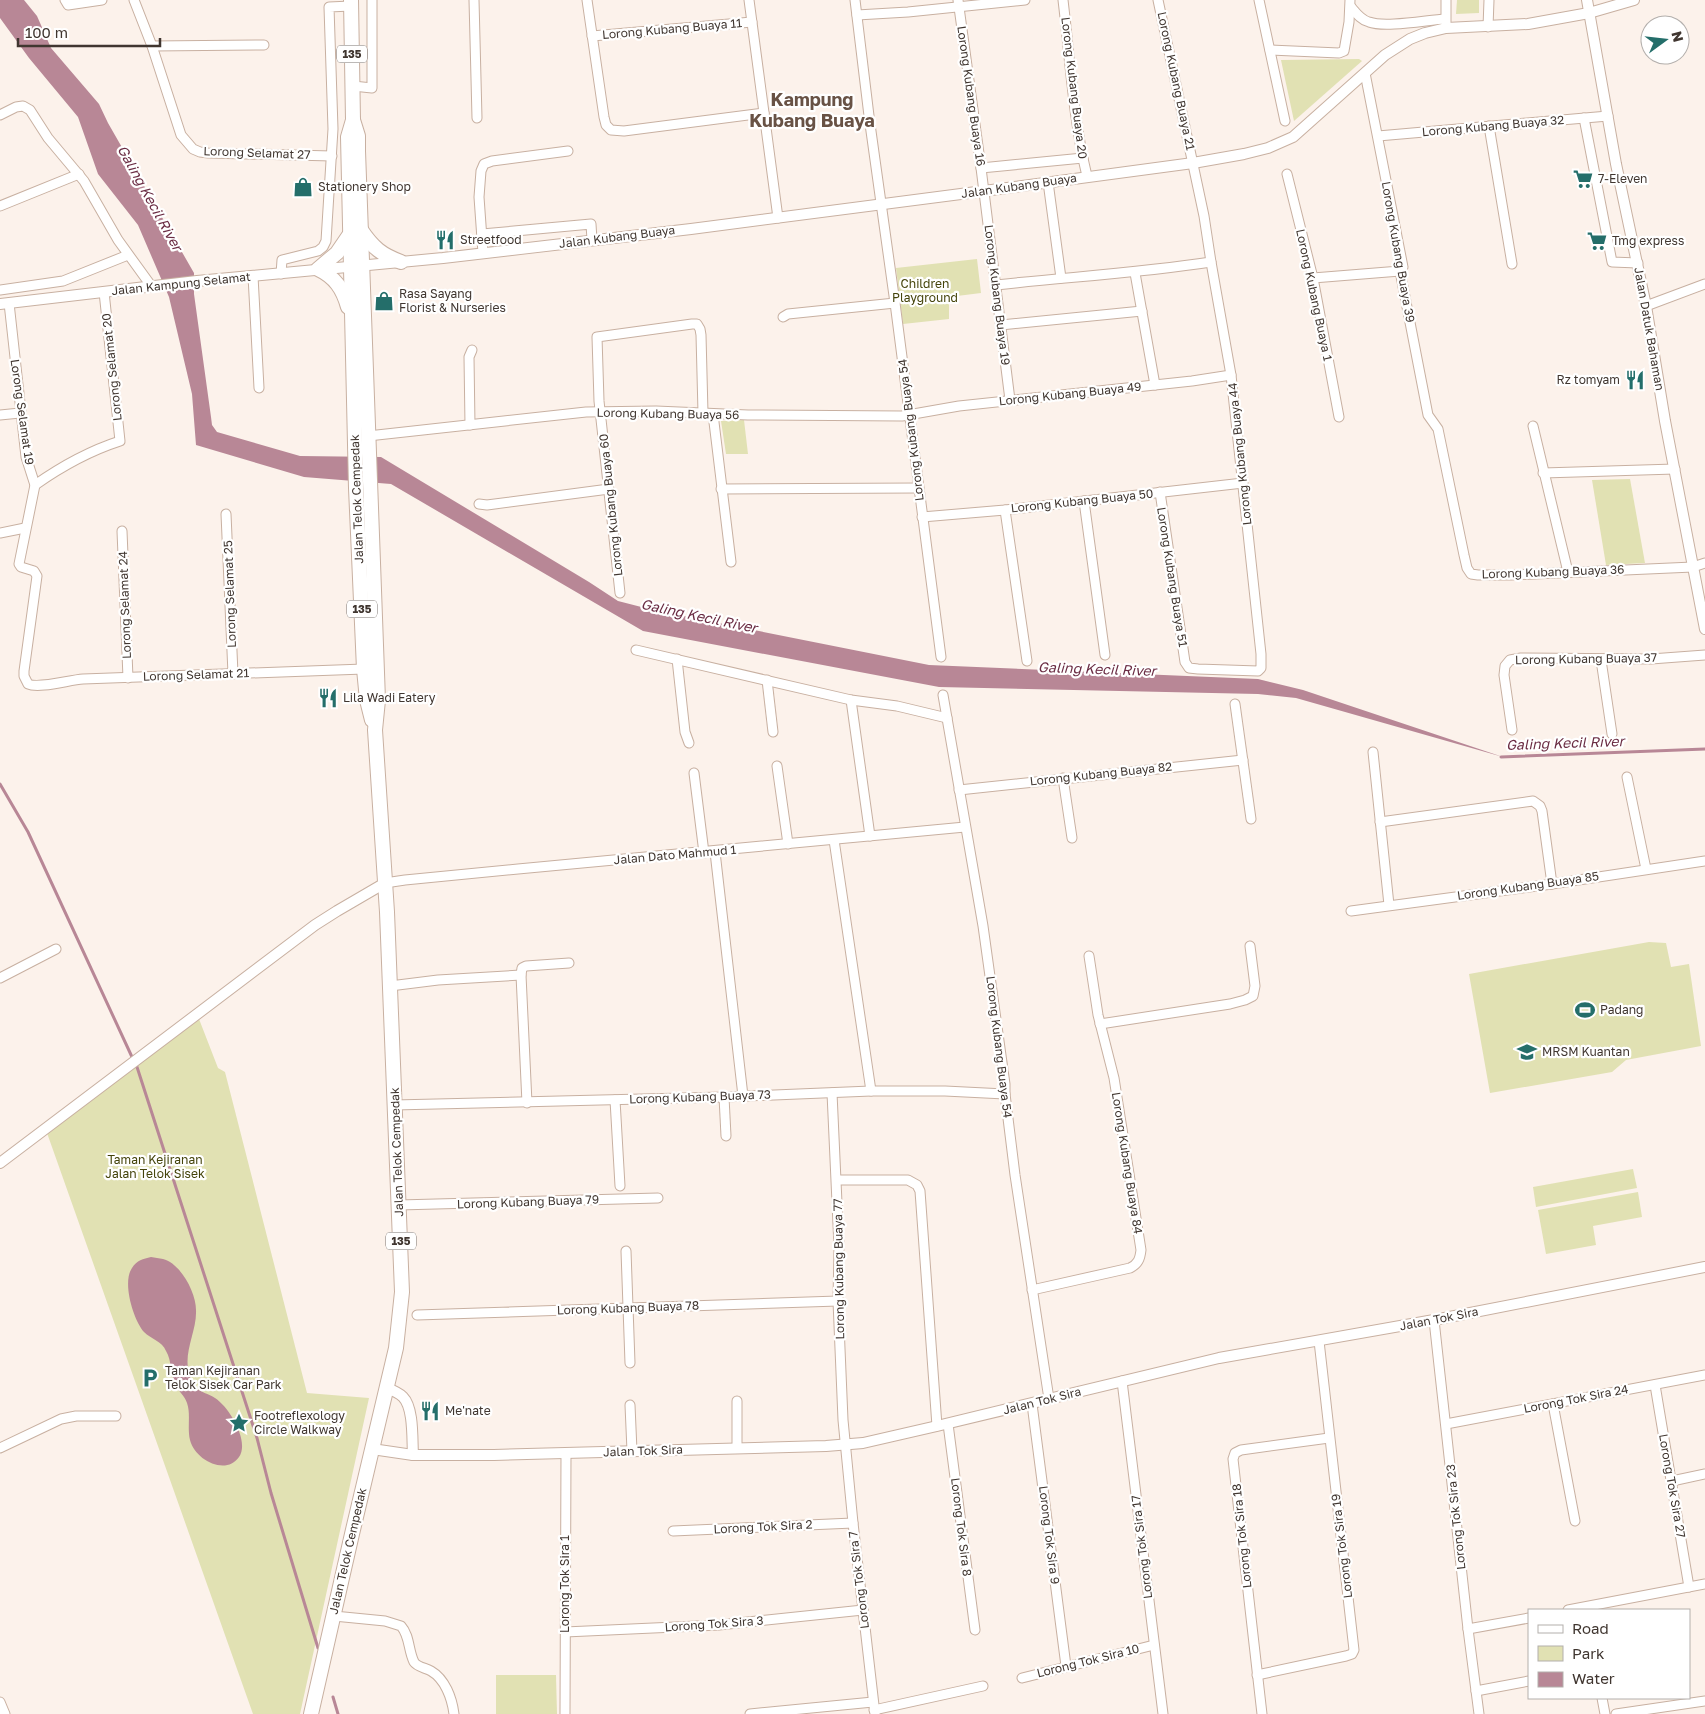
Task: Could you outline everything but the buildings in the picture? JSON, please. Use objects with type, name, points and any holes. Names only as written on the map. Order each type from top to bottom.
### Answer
[{"type":"main road","name":"135","points":[[351,3],[352,120],[358,136],[356,266]]},
{"type":"main road","points":[[351,317],[346,300],[338,285],[328,274],[318,269],[337,253],[356,232],[367,239],[381,253],[401,262]]},
{"type":"main road","name":"Jalan Telok Cempedak","points":[[356,266],[351,317],[362,453],[364,669],[367,700],[375,730]]},
{"type":"main road","name":"Jalan Telok Cempedak","points":[[356,266],[368,436],[362,453]]},
{"type":"main road","name":"Jalan Telok Cempedak","points":[[312,1714],[396,1348],[401,1310],[402,1271],[386,883],[375,730],[378,700],[363,488]]},
{"type":"street","points":[[64,0],[68,5],[102,0]]},
{"type":"street","name":"Lorong Selamat 27","points":[[134,0],[152,46],[181,135],[193,148],[200,152],[208,153],[332,156]]},
{"type":"street","points":[[353,86],[372,88],[372,0]]},
{"type":"street","points":[[474,0],[477,118]]},
{"type":"street","points":[[586,0],[604,117],[606,125],[611,130],[624,131],[764,113]]},
{"type":"street","points":[[749,0],[778,218]]},
{"type":"street","name":"Lorong Kubang Buaya 54","points":[[855,0],[870,124],[896,304],[940,657]]},
{"type":"street","points":[[857,15],[908,12],[958,3],[1025,0]]},
{"type":"street","name":"Lorong Kubang Buaya 20","points":[[1063,0],[1083,158],[1087,176]]},
{"type":"street","name":"Lorong Kubang Buaya 21","points":[[1158,0],[1193,163]]},
{"type":"street","points":[[1259,0],[1285,121]]},
{"type":"street","points":[[1350,3],[1359,17],[1369,23],[1446,23],[1446,0]]},
{"type":"street","points":[[1488,27],[1489,0]]},
{"type":"street","name":"Jalan Datuk Bahaman","points":[[1587,0],[1616,164],[1638,263],[1665,420],[1705,629]]},
{"type":"street","name":"Jalan Kubang Buaya","points":[[356,266],[778,218],[1193,163],[1268,148],[1293,136],[1385,55],[1410,39],[1446,23],[1488,27],[1528,24],[1589,12],[1634,0]]},
{"type":"street","points":[[281,274],[282,260],[318,251],[324,247],[327,234],[333,129],[328,7],[351,3]]},
{"type":"street","name":"Lorong Kubang Buaya 16","points":[[958,3],[984,191]]},
{"type":"street","points":[[1270,50],[1344,52],[1350,3]]},
{"type":"street","name":"Lorong Kubang Buaya 11","points":[[592,36],[752,22]]},
{"type":"street","points":[[152,46],[264,45]]},
{"type":"street","name":"Lorong Kubang Buaya 39","points":[[1365,73],[1403,266],[1400,271],[1428,415],[1438,429]]},
{"type":"street","points":[[0,115],[23,106],[30,110],[48,138],[89,188],[128,255],[158,286]]},
{"type":"street","name":"Lorong Kubang Buaya 32","points":[[1378,136],[1608,116]]},
{"type":"street","points":[[1584,118],[1612,262],[1638,263]]},
{"type":"street","points":[[1488,126],[1512,264]]},
{"type":"street","points":[[483,253],[479,197],[481,171],[484,164],[492,161],[568,151]]},
{"type":"street","points":[[981,168],[1083,158]]},
{"type":"street","name":"Lorong Kubang Buaya 44","points":[[1185,662],[1189,668],[1198,670],[1252,672],[1258,671],[1261,668],[1231,375],[1193,163]]},
{"type":"street","points":[[0,206],[79,174]]},
{"type":"street","name":"Lorong Kubang Buaya 1","points":[[1287,174],[1312,278],[1339,417]]},
{"type":"street","points":[[1048,182],[1061,278]]},
{"type":"street","name":"Lorong Kubang Buaya 19","points":[[984,191],[1010,400]]},
{"type":"street","points":[[482,234],[591,224],[592,240]]},
{"type":"street","points":[[0,290],[63,281],[128,255]]},
{"type":"street","points":[[996,285],[1135,273],[1210,262]]},
{"type":"street","name":"Jalan Kampung Selamat","points":[[4,304],[197,281],[356,266]]},
{"type":"street","points":[[1312,278],[1400,271]]},
{"type":"street","points":[[1135,273],[1155,385]]},
{"type":"street","points":[[253,276],[259,388]]},
{"type":"street","points":[[1646,306],[1705,284]]},
{"type":"street","name":"Lorong Selamat 20","points":[[35,484],[74,460],[96,449],[120,441],[104,292]]},
{"type":"street","name":"Lorong Selamat 19","points":[[4,304],[26,457],[35,484],[18,564],[21,567],[34,571],[37,576],[24,670],[24,676],[28,684]]},
{"type":"street","points":[[783,317],[788,314],[896,304]]},
{"type":"street","points":[[1001,326],[1142,311]]},
{"type":"street","name":"Lorong Kubang Buaya 60","points":[[620,593],[600,412],[597,337],[697,324],[701,335],[703,413]]},
{"type":"street","points":[[470,425],[469,356],[472,350]]},
{"type":"street","name":"Lorong Kubang Buaya 49","points":[[910,414],[1010,400],[1231,375]]},
{"type":"street","name":"Lorong Kubang Buaya 56","points":[[368,436],[600,412],[656,411],[713,414],[902,416],[910,414]]},
{"type":"street","points":[[0,415],[20,413]]},
{"type":"street","points":[[713,414],[731,562]]},
{"type":"street","points":[[1533,426],[1568,572]]},
{"type":"street","name":"Lorong Kubang Buaya 36","points":[[1438,429],[1464,555],[1470,574],[1511,575],[1693,567],[1705,563]]},
{"type":"street","points":[[1543,473],[1675,469]]},
{"type":"street","name":"Lorong Kubang Buaya 50","points":[[922,517],[1005,510],[1243,484]]},
{"type":"street","points":[[721,488],[918,488]]},
{"type":"street","points":[[479,504],[487,505],[609,489]]},
{"type":"street","name":"Lorong Kubang Buaya 51","points":[[1160,492],[1185,662]]},
{"type":"street","points":[[1084,501],[1105,655]]},
{"type":"street","points":[[1005,510],[1027,661]]},
{"type":"street","name":"Lorong Selamat 25","points":[[226,514],[233,674]]},
{"type":"street","points":[[0,533],[26,528]]},
{"type":"street","name":"Lorong Selamat 24","points":[[122,531],[128,678]]},
{"type":"street","points":[[636,650],[851,700],[897,706],[947,718]]},
{"type":"street","name":"Lorong Kubang Buaya 37","points":[[1512,730],[1504,675],[1505,666],[1510,660],[1522,658],[1652,659],[1705,655]]},
{"type":"street","points":[[677,660],[685,732],[689,743]]},
{"type":"street","points":[[1601,660],[1612,734]]},
{"type":"street","name":"Lorong Selamat 21","points":[[28,684],[36,686],[68,680],[364,669]]},
{"type":"street","points":[[767,680],[773,732]]},
{"type":"street","name":"Lorong Kubang Buaya 54","points":[[943,695],[983,926],[1004,1075],[1004,1094],[1015,1175],[1050,1400]]},
{"type":"street","points":[[851,700],[870,836]]},
{"type":"street","points":[[1235,704],[1251,818]]},
{"type":"street","points":[[1373,752],[1389,905]]},
{"type":"street","name":"Lorong Kubang Buaya 82","points":[[959,790],[1243,760]]},
{"type":"street","points":[[777,766],[788,844]]},
{"type":"street","points":[[694,773],[704,852]]},
{"type":"street","points":[[1627,777],[1646,869]]},
{"type":"street","points":[[1062,778],[1072,838]]},
{"type":"street","points":[[1380,822],[1533,801],[1540,806],[1542,811],[1552,884]]},
{"type":"street","name":"Jalan Dato Mahmud 1","points":[[386,883],[965,827]]},
{"type":"street","points":[[834,840],[871,1091]]},
{"type":"street","points":[[715,852],[743,1096]]},
{"type":"street","name":"Lorong Kubang Buaya 85","points":[[1351,911],[1705,861]]},
{"type":"street","points":[[0,1163],[315,925],[386,883]]},
{"type":"street","points":[[1100,1024],[1230,1004],[1250,998],[1253,996],[1255,986],[1250,946]]},
{"type":"street","points":[[0,978],[56,949]]},
{"type":"street","name":"Lorong Kubang Buaya 84","points":[[1032,1290],[1130,1268],[1138,1262],[1140,1256],[1141,1250],[1114,1078],[1100,1024],[1089,956]]},
{"type":"street","points":[[527,1103],[522,968],[526,966],[569,964]]},
{"type":"street","points":[[390,986],[438,980],[521,975]]},
{"type":"street","name":"Lorong Kubang Buaya 73","points":[[394,1106],[871,1091],[945,1091],[1004,1094]]},
{"type":"street","name":"Lorong Kubang Buaya 77","points":[[832,1093],[837,1180],[841,1389],[845,1445]]},
{"type":"street","points":[[724,1097],[726,1136]]},
{"type":"street","points":[[614,1100],[620,1186]]},
{"type":"street","points":[[837,1180],[908,1180],[918,1185],[920,1191],[937,1426]]},
{"type":"street","name":"Lorong Kubang Buaya 79","points":[[399,1205],[658,1198]]},
{"type":"street","points":[[626,1252],[630,1363]]},
{"type":"street","name":"Jalan Tok Sira","points":[[372,1449],[413,1455],[566,1453],[862,1443],[1050,1400],[1227,1356],[1434,1320],[1705,1267]]},
{"type":"street","name":"Lorong Kubang Buaya 78","points":[[417,1315],[838,1301]]},
{"type":"street","name":"Lorong Tok Sira 23","points":[[1434,1320],[1479,1714]]},
{"type":"street","name":"Lorong Tok Sira 19","points":[[1257,1675],[1346,1656],[1352,1654],[1354,1650],[1319,1341]]},
{"type":"street","name":"Lorong Tok Sira 24","points":[[1446,1424],[1705,1375]]},
{"type":"street","name":"Lorong Tok Sira 17","points":[[1122,1381],[1162,1714]]},
{"type":"street","name":"Lorong Tok Sira 27","points":[[1655,1384],[1689,1587]]},
{"type":"street","points":[[386,1388],[402,1396],[406,1401],[411,1419],[413,1455]]},
{"type":"street","points":[[737,1401],[737,1448]]},
{"type":"street","name":"Lorong Tok Sira 9","points":[[1032,1404],[1066,1666]]},
{"type":"street","points":[[1553,1404],[1575,1521]]},
{"type":"street","points":[[630,1405],[632,1451]]},
{"type":"street","points":[[0,1448],[60,1419],[76,1416],[116,1416]]},
{"type":"street","name":"Lorong Tok Sira 8","points":[[948,1424],[975,1630]]},
{"type":"street","name":"Lorong Tok Sira 18","points":[[1262,1714],[1233,1459],[1235,1453],[1241,1450],[1330,1438]]},
{"type":"street","name":"Lorong Tok Sira 7","points":[[845,1445],[874,1709]]},
{"type":"street","name":"Lorong Tok Sira 1","points":[[565,1714],[566,1453]]},
{"type":"street","points":[[1672,1481],[1705,1474]]},
{"type":"street","name":"Lorong Tok Sira 2","points":[[673,1531],[853,1523]]},
{"type":"street","points":[[1585,1609],[1705,1584]]},
{"type":"street","name":"Lorong Tok Sira 3","points":[[565,1632],[719,1624],[863,1610]]},
{"type":"street","points":[[334,1616],[385,1621],[401,1626],[407,1635],[414,1661],[417,1665],[440,1677],[445,1685],[453,1711]]},
{"type":"street","points":[[1468,1630],[1528,1618]]},
{"type":"street","name":"Lorong Tok Sira 10","points":[[1022,1678],[1154,1645]]},
{"type":"street","points":[[1476,1691],[1528,1681]]},
{"type":"street","points":[[750,1714],[874,1709],[983,1686]]},
{"type":"street","points":[[1602,1699],[1604,1714]]},
{"type":"street","points":[[1616,1714],[1705,1701]]},
{"type":"street","points":[[0,1702],[5,1714]]},
{"type":"green space","points":[[1457,0],[1479,0],[1479,13],[1456,14]]},
{"type":"green space","points":[[1359,59],[1362,61],[1294,121],[1281,60]]},
{"type":"green space","name":"Children Playground","points":[[977,259],[981,293],[949,297],[949,319],[903,324],[896,268]]},
{"type":"green space","points":[[744,420],[748,454],[726,454],[721,421]]},
{"type":"green space","points":[[1630,479],[1645,563],[1606,565],[1592,480]]},
{"type":"green space","name":"Padang","points":[[1649,942],[1666,943],[1671,967],[1689,964],[1701,1046],[1626,1060],[1612,1072],[1490,1093],[1469,974]]},
{"type":"green space","name":"Taman Kejiranan Jalan Telok Sisek","points":[[199,1019],[218,1068],[225,1072],[307,1393],[369,1398],[300,1714],[253,1714],[47,1133]]},
{"type":"green space","points":[[1633,1169],[1637,1188],[1536,1207],[1533,1187]]},
{"type":"green space","points":[[1638,1192],[1642,1217],[1593,1226],[1596,1245],[1546,1254],[1538,1210]]},
{"type":"green space","points":[[496,1675],[556,1675],[557,1714],[496,1714]]},
{"type":"water","points":[[0,0],[24,0],[37,16],[51,48],[99,104],[194,273],[194,294],[212,425],[217,432],[300,456],[381,457],[618,601],[653,610],[929,665],[1258,679],[1303,690],[1503,757],[1296,698],[1258,694],[939,687],[643,631],[391,484],[304,477],[196,445],[192,394],[169,297],[138,225],[98,174],[78,117],[29,58],[0,18]]},
{"type":"water","points":[[151,1257],[163,1259],[175,1266],[190,1287],[195,1303],[196,1318],[189,1349],[189,1373],[195,1387],[221,1402],[232,1416],[242,1442],[242,1450],[239,1457],[233,1463],[219,1465],[212,1463],[198,1454],[193,1447],[189,1435],[187,1403],[175,1384],[168,1355],[162,1345],[144,1332],[136,1318],[130,1300],[129,1274],[136,1263]]},
{"type":"waterway","name":"Galing Kecil River","points":[[1501,757],[1705,749]]},
{"type":"waterway","points":[[0,784],[28,832],[132,1057]]},
{"type":"waterway","points":[[137,1067],[257,1438],[271,1493],[318,1648]]},
{"type":"waterway","points":[[333,1697],[338,1714]]},
{"type":"place","name":"7-Eleven","points":[[1583,179]]},
{"type":"place","name":"Stationery Shop","points":[[303,187]]},
{"type":"place","name":"Streetfood","points":[[445,240]]},
{"type":"place","name":"Tmg express","points":[[1597,241]]},
{"type":"place","name":"Rasa Sayang Florist & Nurseries","points":[[384,301]]},
{"type":"place","name":"Rz tomyam","points":[[1635,380]]},
{"type":"place","name":"Lila Wadi Eatery","points":[[328,698]]},
{"type":"place","name":"Padang","points":[[1585,1010]]},
{"type":"place","name":"MRSM Kuantan","points":[[1527,1052]]},
{"type":"place","name":"Taman Kejiranan Telok Sisek Car Park","points":[[150,1378]]},
{"type":"place","name":"Me'nate","points":[[430,1411]]},
{"type":"place","name":"Footreflexology Circle Walkway","points":[[239,1423]]},
{"type":"district","name":"Kampung Kubang Buaya","points":[[812,110]]}]
